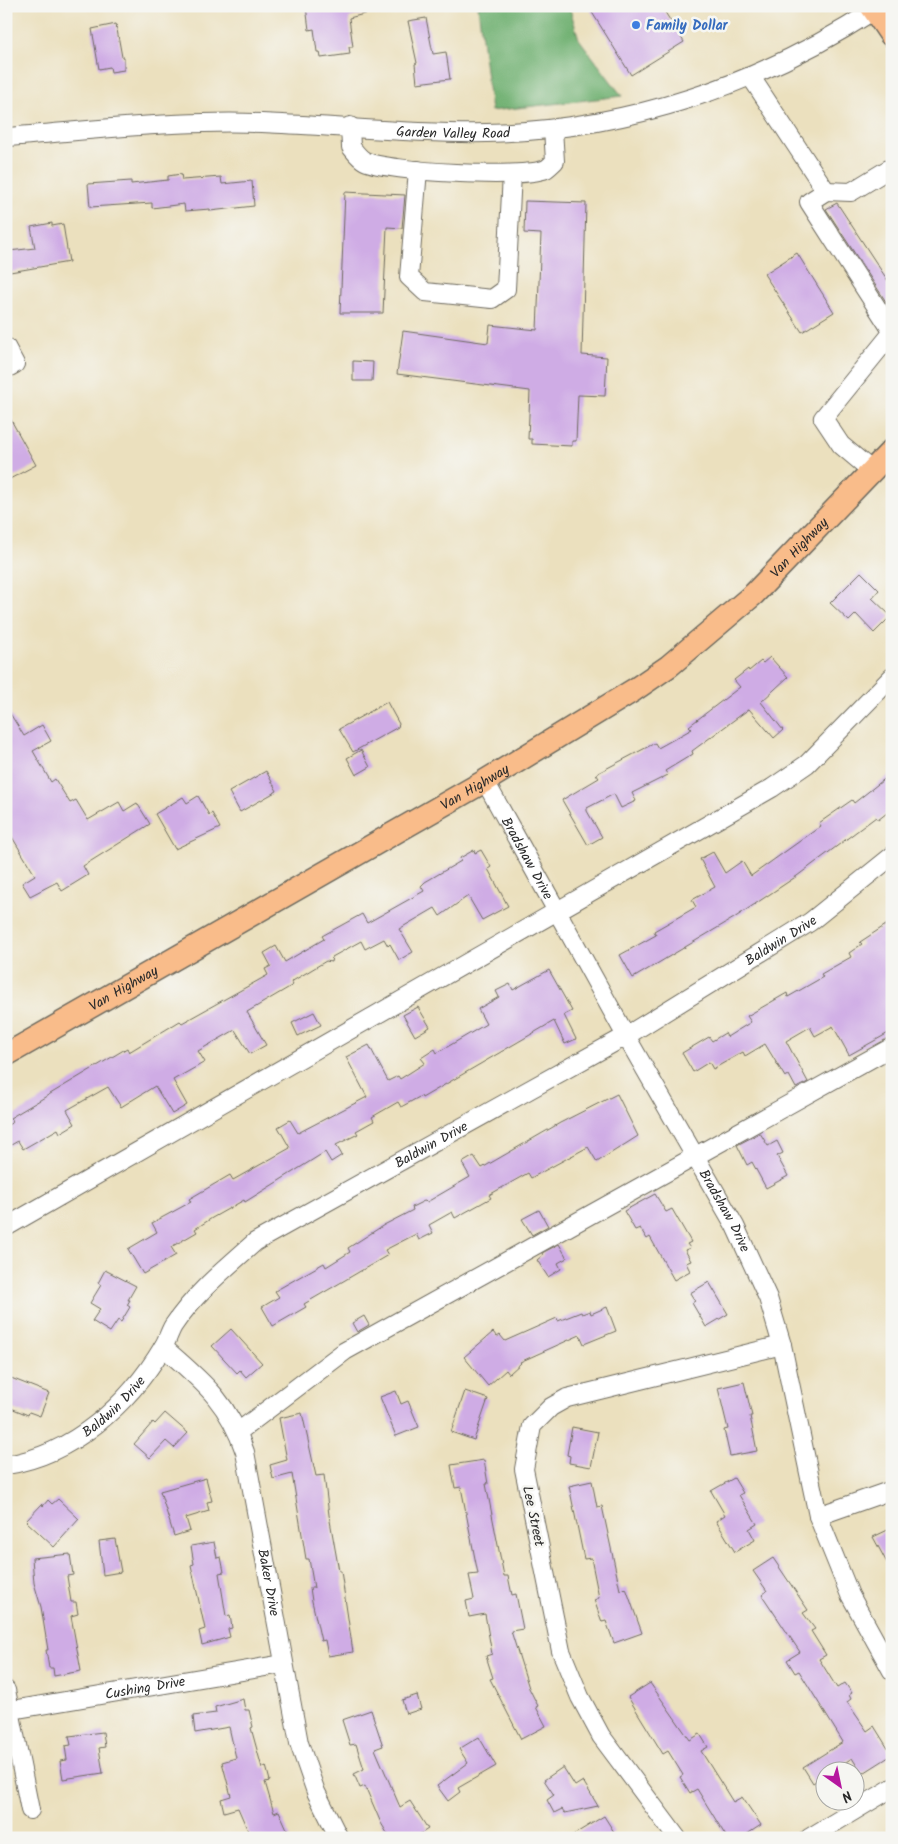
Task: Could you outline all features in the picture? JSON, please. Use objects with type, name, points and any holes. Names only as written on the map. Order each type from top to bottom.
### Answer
[{"type":"highway","points":[[874,8],[892,34]]},
{"type":"main road","name":"Van Highway","points":[[6,1055],[586,722],[669,666],[754,594],[892,450]]},
{"type":"street","name":"Garden Valley Road","points":[[6,137],[204,123],[350,126],[455,133],[553,130],[658,109],[708,94],[751,77],[832,38],[874,8]]},
{"type":"street","points":[[751,77],[826,191]]},
{"type":"street","points":[[350,126],[351,147],[364,160],[418,170],[512,174],[546,169],[555,161],[553,130]]},
{"type":"street","points":[[872,471],[840,445],[823,418],[892,332],[809,202],[826,191],[851,192],[892,167]]},
{"type":"street","points":[[418,170],[410,277],[425,292],[492,299],[506,289],[512,174]]},
{"type":"street","points":[[6,347],[10,366]]},
{"type":"street","points":[[6,1227],[772,788],[807,764],[892,677]]},
{"type":"street","name":"Bradshaw Drive","points":[[485,781],[626,1036],[735,1226],[768,1298],[782,1345],[818,1516],[850,1595],[892,1671]]},
{"type":"street","name":"Baldwin Drive","points":[[6,1465],[41,1456],[57,1449],[99,1422],[131,1392],[163,1347],[172,1327],[209,1282],[255,1242],[626,1036],[810,922],[892,856]]},
{"type":"street","points":[[238,1432],[344,1351],[892,1047]]},
{"type":"street","name":"Lee Street","points":[[677,1838],[601,1736],[580,1697],[561,1651],[524,1469],[532,1426],[551,1407],[567,1398],[782,1345]]},
{"type":"street","name":"Baker Drive","points":[[163,1347],[206,1384],[222,1405],[238,1432],[245,1452],[299,1743],[316,1792],[339,1838]]},
{"type":"street","points":[[818,1516],[892,1490]]},
{"type":"street","name":"Cushing Drive","points":[[8,1710],[283,1664]]},
{"type":"street","points":[[6,1690],[8,1710],[30,1810]]},
{"type":"street","points":[[809,1838],[892,1788]]},
{"type":"green space","points":[[478,6],[569,6],[579,39],[622,96],[491,111]]},
{"type":"building","points":[[306,6],[375,6],[376,11],[349,18],[353,47],[349,47],[350,54],[321,58],[320,52],[317,52],[314,29],[309,30]]},
{"type":"building","name":"Family Dollar","points":[[588,6],[661,6],[684,42],[631,75]]},
{"type":"building","points":[[426,18],[433,54],[446,52],[450,79],[417,83],[415,64],[417,63],[408,21]]},
{"type":"building","points":[[116,24],[122,57],[124,57],[124,70],[111,72],[110,67],[99,69],[92,29]]},
{"type":"building","points":[[181,174],[182,180],[221,177],[222,184],[252,181],[254,206],[210,211],[210,209],[185,211],[184,204],[152,208],[152,203],[90,207],[88,184],[131,181],[131,184],[168,180],[168,176]]},
{"type":"building","points":[[345,192],[405,195],[402,228],[387,227],[383,313],[340,313]]},
{"type":"building","points":[[525,201],[586,203],[582,355],[607,357],[605,396],[578,395],[576,441],[572,441],[572,446],[532,444],[532,439],[528,439],[530,391],[397,374],[403,331],[488,343],[490,325],[537,330],[541,234],[524,233]]},
{"type":"building","points":[[837,203],[892,287],[892,311],[826,209]]},
{"type":"building","points":[[52,223],[52,226],[63,224],[69,262],[10,272],[9,251],[35,248],[31,227]]},
{"type":"building","points":[[797,253],[834,312],[802,332],[764,274]]},
{"type":"building","points":[[353,361],[373,362],[372,381],[353,381]]},
{"type":"building","points":[[6,411],[36,465],[6,481]]},
{"type":"building","points":[[861,572],[879,590],[872,598],[891,616],[874,633],[856,614],[849,621],[830,603]]},
{"type":"building","points":[[770,657],[788,677],[761,702],[783,730],[774,738],[749,709],[692,751],[693,754],[665,771],[668,775],[632,793],[636,801],[621,808],[614,794],[587,808],[602,837],[588,845],[562,800],[599,778],[596,774],[655,743],[658,748],[692,729],[689,726],[740,687],[734,680],[748,669],[749,671],[761,661],[763,663]]},
{"type":"building","points":[[387,702],[399,724],[398,727],[353,752],[339,729]]},
{"type":"building","points":[[6,707],[24,736],[42,725],[51,741],[33,751],[51,782],[55,779],[70,803],[76,800],[88,820],[119,802],[124,811],[137,803],[150,824],[83,866],[88,875],[62,891],[57,882],[30,896],[22,883],[35,875],[6,827]]},
{"type":"building","points":[[361,750],[370,767],[356,775],[347,758]]},
{"type":"building","points":[[266,771],[277,791],[240,812],[229,792]]},
{"type":"building","points":[[892,773],[892,809],[878,820],[876,817],[797,876],[734,918],[633,978],[620,955],[656,935],[654,931],[696,907],[692,900],[715,887],[700,859],[713,852],[725,873],[742,861],[751,876],[821,826],[819,823],[852,800],[854,803]]},
{"type":"building","points":[[198,796],[209,815],[212,813],[220,828],[175,849],[155,814],[183,797],[187,803]]},
{"type":"building","points":[[474,850],[475,853],[481,850],[491,867],[488,869],[508,906],[482,920],[468,896],[440,916],[435,908],[399,929],[413,952],[399,960],[390,944],[388,946],[384,939],[365,949],[361,941],[332,957],[331,962],[326,961],[291,982],[293,985],[247,1012],[266,1045],[250,1054],[235,1030],[198,1051],[205,1062],[173,1080],[187,1105],[172,1114],[155,1086],[121,1107],[108,1087],[67,1110],[75,1124],[60,1133],[58,1129],[23,1149],[18,1141],[6,1148],[6,1126],[13,1122],[10,1118],[127,1048],[129,1052],[180,1021],[182,1023],[268,975],[265,969],[271,966],[264,953],[276,946],[285,962],[324,939],[322,936],[362,914],[367,923],[424,891],[421,886],[425,882],[461,861],[460,858]]},
{"type":"building","points":[[892,921],[892,1031],[849,1055],[833,1026],[815,1036],[810,1027],[786,1041],[808,1082],[796,1088],[789,1075],[785,1077],[765,1044],[745,1056],[743,1052],[713,1069],[709,1062],[693,1072],[682,1053],[709,1037],[712,1041],[725,1033],[727,1037],[751,1022],[747,1016],[787,993],[788,997],[823,977],[821,974],[851,957],[849,953],[862,944],[860,942]]},
{"type":"building","points":[[549,970],[572,1011],[564,1015],[576,1039],[565,1044],[554,1021],[422,1098],[421,1096],[401,1107],[398,1102],[372,1117],[374,1121],[356,1131],[358,1134],[336,1145],[342,1155],[331,1162],[325,1152],[245,1202],[244,1200],[212,1218],[195,1229],[197,1232],[171,1247],[176,1255],[143,1274],[128,1249],[157,1232],[152,1223],[191,1202],[189,1199],[230,1175],[233,1180],[290,1148],[278,1127],[290,1120],[298,1133],[367,1097],[346,1057],[369,1045],[388,1081],[398,1076],[400,1079],[425,1063],[421,1058],[435,1049],[437,1053],[486,1024],[478,1009],[499,997],[496,991],[510,984],[513,990]]},
{"type":"building","points":[[418,1007],[430,1027],[415,1036],[403,1015]]},
{"type":"building","points":[[314,1012],[321,1025],[298,1036],[292,1023]]},
{"type":"building","points":[[617,1094],[638,1136],[597,1162],[588,1147],[531,1178],[528,1173],[489,1195],[491,1198],[455,1218],[452,1212],[429,1225],[433,1233],[419,1240],[416,1234],[385,1250],[388,1255],[304,1304],[306,1307],[273,1326],[262,1307],[279,1297],[275,1291],[324,1263],[326,1267],[350,1252],[348,1248],[384,1225],[413,1210],[412,1207],[424,1201],[427,1202],[470,1177],[462,1163],[474,1156],[482,1168],[560,1123]]},
{"type":"building","points":[[760,1133],[768,1146],[777,1141],[783,1153],[777,1156],[788,1176],[766,1188],[752,1162],[747,1165],[737,1145]]},
{"type":"building","points":[[655,1194],[666,1212],[672,1209],[691,1242],[687,1244],[690,1248],[685,1250],[691,1261],[686,1263],[690,1271],[674,1280],[650,1237],[647,1239],[640,1228],[635,1230],[624,1211]]},
{"type":"building","points":[[539,1210],[548,1226],[532,1235],[522,1219]]},
{"type":"building","points":[[559,1244],[567,1258],[558,1263],[561,1269],[548,1277],[537,1260],[543,1255],[542,1253]]},
{"type":"building","points":[[105,1270],[136,1286],[128,1300],[130,1300],[127,1305],[130,1307],[121,1322],[118,1320],[110,1332],[92,1321],[100,1309],[90,1303],[101,1285],[98,1283]]},
{"type":"building","points":[[709,1282],[728,1314],[706,1327],[692,1303],[695,1301],[690,1293]]},
{"type":"building","points":[[607,1307],[616,1331],[584,1344],[580,1335],[520,1362],[509,1374],[506,1370],[488,1386],[464,1357],[493,1332],[497,1337],[500,1335],[505,1341],[557,1318],[558,1321],[581,1312],[582,1314],[590,1311],[591,1314]]},
{"type":"building","points":[[364,1316],[369,1325],[357,1332],[352,1323]]},
{"type":"building","points":[[231,1329],[262,1363],[246,1377],[240,1370],[237,1373],[212,1346]]},
{"type":"building","points":[[6,1376],[49,1393],[40,1416],[29,1412],[28,1415],[6,1406]]},
{"type":"building","points":[[744,1382],[752,1416],[750,1416],[757,1451],[730,1456],[724,1430],[728,1429],[718,1388]]},
{"type":"building","points":[[396,1391],[401,1404],[408,1401],[419,1427],[396,1436],[380,1397]]},
{"type":"building","points":[[465,1391],[488,1399],[474,1440],[451,1432]]},
{"type":"building","points":[[165,1413],[188,1433],[174,1448],[166,1441],[150,1458],[134,1444],[153,1422],[155,1424]]},
{"type":"building","points":[[302,1413],[316,1476],[324,1475],[329,1515],[339,1571],[341,1571],[353,1652],[328,1656],[325,1640],[321,1641],[312,1601],[310,1588],[314,1588],[309,1559],[306,1559],[292,1474],[273,1479],[270,1465],[287,1460],[279,1418]]},
{"type":"building","points":[[572,1427],[598,1432],[591,1467],[569,1463],[570,1456],[567,1455]]},
{"type":"building","points":[[484,1460],[488,1484],[486,1484],[504,1576],[508,1576],[512,1595],[516,1594],[523,1629],[511,1631],[529,1688],[538,1706],[536,1707],[546,1726],[521,1739],[490,1679],[493,1678],[486,1656],[492,1654],[485,1614],[469,1617],[466,1601],[474,1599],[469,1575],[478,1574],[461,1487],[455,1488],[451,1465]]},
{"type":"building","points":[[206,1478],[212,1501],[207,1502],[209,1511],[186,1518],[190,1531],[174,1536],[160,1491]]},
{"type":"building","points":[[734,1478],[743,1493],[739,1495],[757,1524],[749,1529],[755,1540],[735,1552],[716,1521],[725,1515],[711,1491]]},
{"type":"building","points":[[592,1481],[597,1507],[602,1506],[620,1590],[626,1588],[642,1633],[614,1643],[606,1621],[602,1622],[594,1600],[599,1598],[591,1558],[584,1559],[569,1486]]},
{"type":"building","points":[[58,1499],[79,1519],[54,1547],[26,1521],[42,1504],[43,1506],[48,1500],[52,1504]]},
{"type":"building","points":[[892,1528],[892,1572],[873,1537]]},
{"type":"building","points":[[115,1539],[121,1572],[103,1575],[99,1541]]},
{"type":"building","points":[[214,1542],[217,1558],[221,1557],[224,1572],[219,1573],[226,1616],[230,1615],[232,1628],[228,1629],[230,1637],[202,1645],[199,1631],[205,1629],[191,1565],[194,1564],[191,1546]]},
{"type":"building","points":[[70,1554],[73,1575],[67,1576],[71,1602],[76,1602],[78,1614],[71,1616],[81,1671],[54,1676],[53,1668],[49,1668],[41,1607],[34,1583],[32,1558]]},
{"type":"building","points":[[773,1558],[808,1610],[803,1613],[815,1629],[811,1631],[826,1655],[819,1659],[837,1688],[845,1683],[852,1693],[849,1695],[851,1699],[847,1702],[867,1731],[874,1726],[892,1755],[866,1771],[866,1762],[854,1762],[852,1758],[846,1762],[816,1762],[816,1781],[813,1783],[803,1767],[843,1742],[799,1671],[795,1673],[787,1660],[800,1652],[762,1595],[767,1591],[753,1571]]},
{"type":"building","points":[[650,1683],[690,1740],[700,1734],[708,1747],[701,1751],[733,1802],[742,1797],[761,1825],[741,1838],[727,1838],[697,1789],[690,1793],[680,1777],[683,1775],[668,1751],[663,1754],[628,1697]]},
{"type":"building","points":[[417,1695],[421,1709],[406,1714],[402,1700]]},
{"type":"building","points":[[243,1699],[245,1710],[249,1710],[253,1727],[251,1728],[262,1768],[266,1766],[270,1781],[265,1782],[274,1813],[279,1811],[291,1838],[251,1838],[238,1808],[224,1812],[221,1799],[231,1796],[222,1762],[236,1758],[229,1727],[195,1733],[193,1716],[216,1713],[215,1707]]},
{"type":"building","points":[[371,1710],[383,1746],[375,1749],[400,1807],[410,1801],[428,1829],[414,1838],[390,1838],[381,1823],[365,1786],[360,1788],[354,1774],[364,1769],[356,1744],[350,1745],[342,1720]]},
{"type":"building","points":[[103,1732],[105,1747],[99,1748],[103,1773],[63,1779],[60,1761],[67,1760],[65,1746],[71,1745],[69,1736]]},
{"type":"building","points":[[479,1737],[496,1766],[458,1788],[460,1792],[448,1801],[437,1786],[468,1763],[459,1749]]},
{"type":"building","points":[[563,1767],[575,1786],[583,1781],[598,1806],[565,1813],[562,1809],[554,1813],[547,1800],[554,1795],[544,1780]]},
{"type":"building","points":[[604,1816],[614,1832],[606,1838],[568,1838]]},
{"type":"place","name":"Family Dollar","points":[[636,25]]}]
